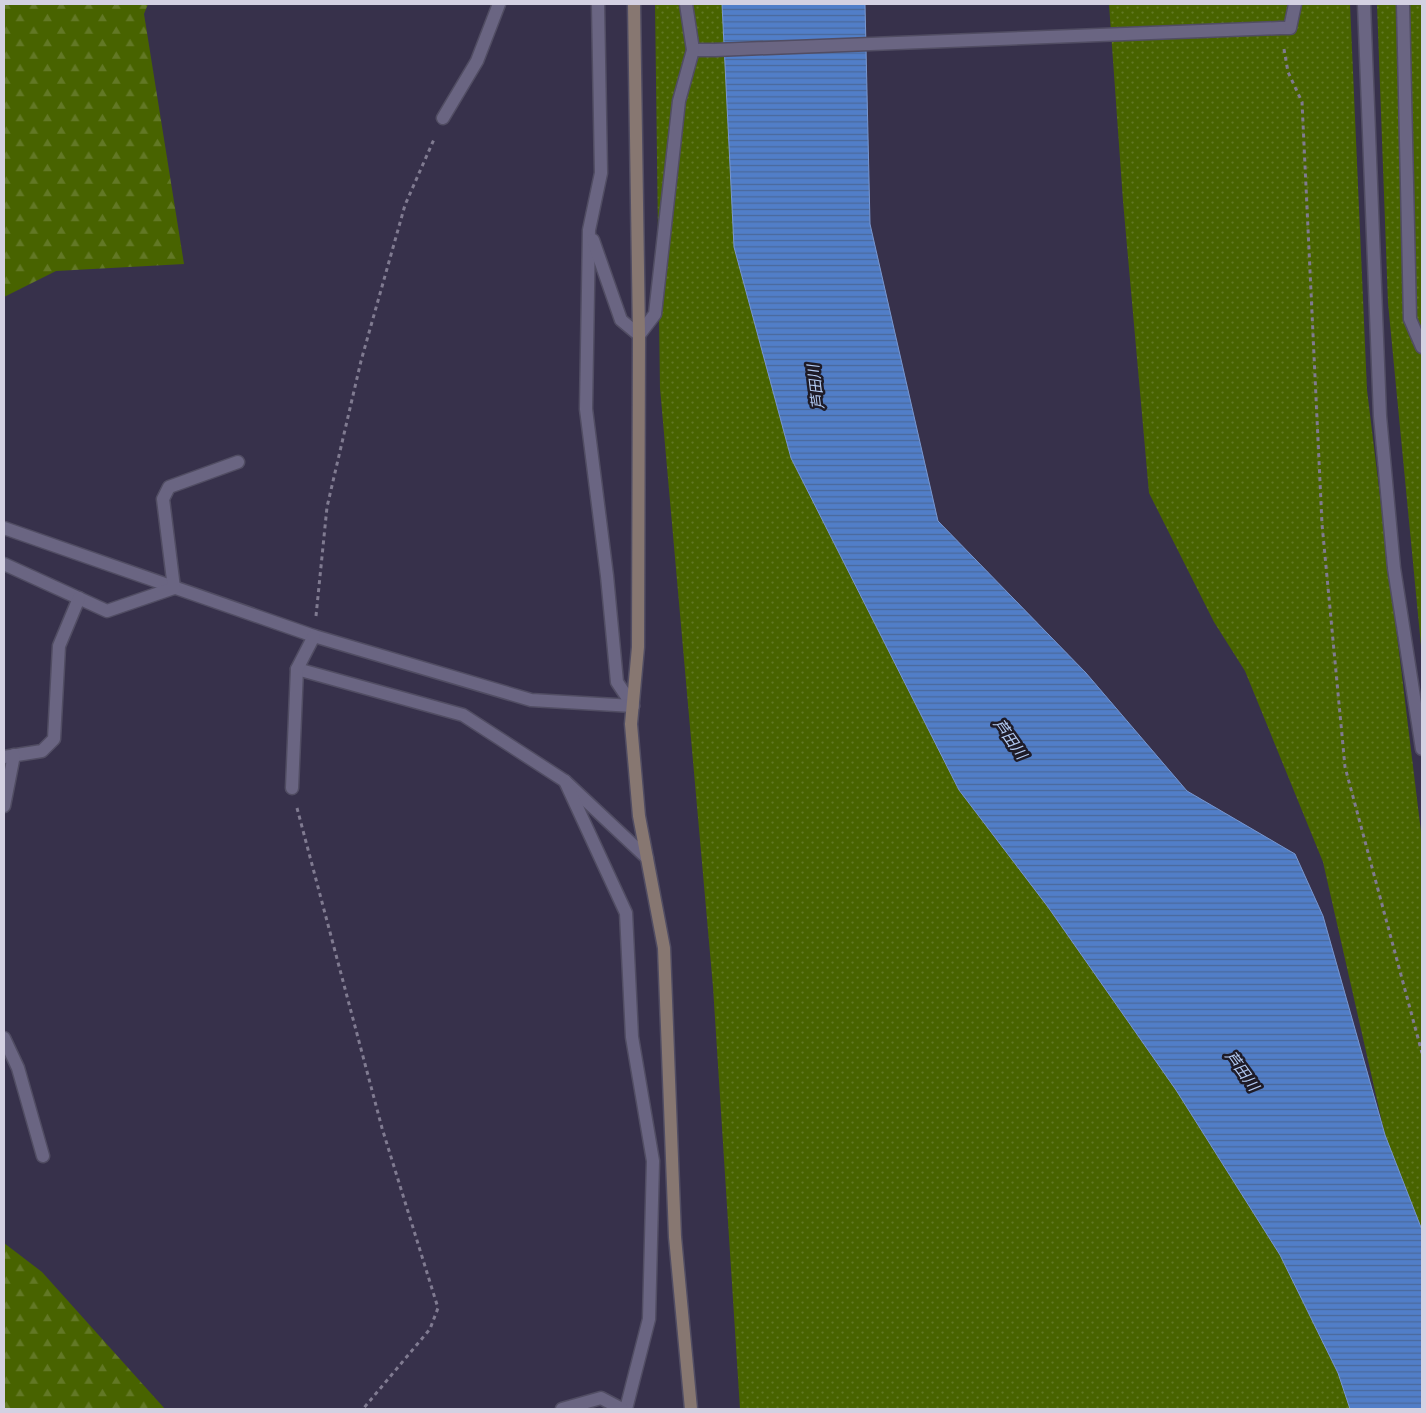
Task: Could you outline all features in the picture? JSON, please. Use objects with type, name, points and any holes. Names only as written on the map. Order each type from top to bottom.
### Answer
[{"type":"street","points":[[443,118],[477,61],[499,4]]},
{"type":"street","points":[[598,4],[601,173],[589,230],[586,409],[607,576],[616,682],[633,706]]},
{"type":"street","points":[[634,4],[639,335],[638,648],[631,724],[639,816],[664,948],[675,1237],[691,1409]]},
{"type":"street","points":[[639,335],[655,314],[680,101],[693,50],[686,4]]},
{"type":"street","points":[[693,50],[1290,28],[1295,4]]},
{"type":"street","points":[[1364,4],[1380,416],[1394,568],[1422,749]]},
{"type":"street","points":[[1403,4],[1410,319],[1422,347]]},
{"type":"street","points":[[589,230],[621,320],[639,335]]},
{"type":"street","points":[[174,588],[163,499],[169,487],[238,462]]},
{"type":"street","points":[[4,528],[314,636],[531,700],[633,706]]},
{"type":"street","points":[[4,564],[107,611],[174,588]]},
{"type":"street","points":[[4,806],[9,756],[42,751],[54,740],[59,646],[78,598]]},
{"type":"street","points":[[292,788],[297,669],[314,636]]},
{"type":"street","points":[[297,669],[463,715],[565,780],[647,858]]},
{"type":"street","points":[[565,780],[626,913],[632,1037],[653,1162],[649,1319],[626,1409]]},
{"type":"street","points":[[4,1038],[18,1068],[43,1156]]},
{"type":"street","points":[[653,1162],[672,1161]]},
{"type":"street","points":[[562,1409],[601,1398],[622,1409]]},
{"type":"path","points":[[1283,44],[1288,72],[1302,102],[1322,524],[1345,767],[1422,1053]]},
{"type":"path","points":[[314,636],[327,507],[361,361],[405,205],[443,118]]},
{"type":"path","points":[[292,788],[382,1128],[438,1308],[430,1329],[362,1409]]},
{"type":"green space","points":[[4,4],[148,4],[144,14],[184,264],[56,271],[4,297]]},
{"type":"green space","points":[[655,4],[722,4],[734,247],[791,458],[959,790],[1048,907],[1176,1090],[1280,1255],[1338,1373],[1350,1409],[740,1409],[713,987],[660,388]]},
{"type":"green space","points":[[1109,4],[1350,4],[1367,390],[1422,840],[1422,1230],[1385,1135],[1323,862],[1245,671],[1214,622],[1149,493],[1123,201]]},
{"type":"green space","points":[[1377,4],[1422,4],[1422,656],[1388,303]]},
{"type":"green space","points":[[4,1243],[42,1272],[165,1409],[4,1409]]},
{"type":"water","name":"芦田川","points":[[722,4],[865,4],[870,224],[938,521],[1086,673],[1187,791],[1295,854],[1323,916],[1385,1135],[1422,1230],[1422,1409],[1350,1409],[1338,1373],[1280,1255],[1176,1090],[1048,907],[959,790],[791,458],[734,247]]}]
